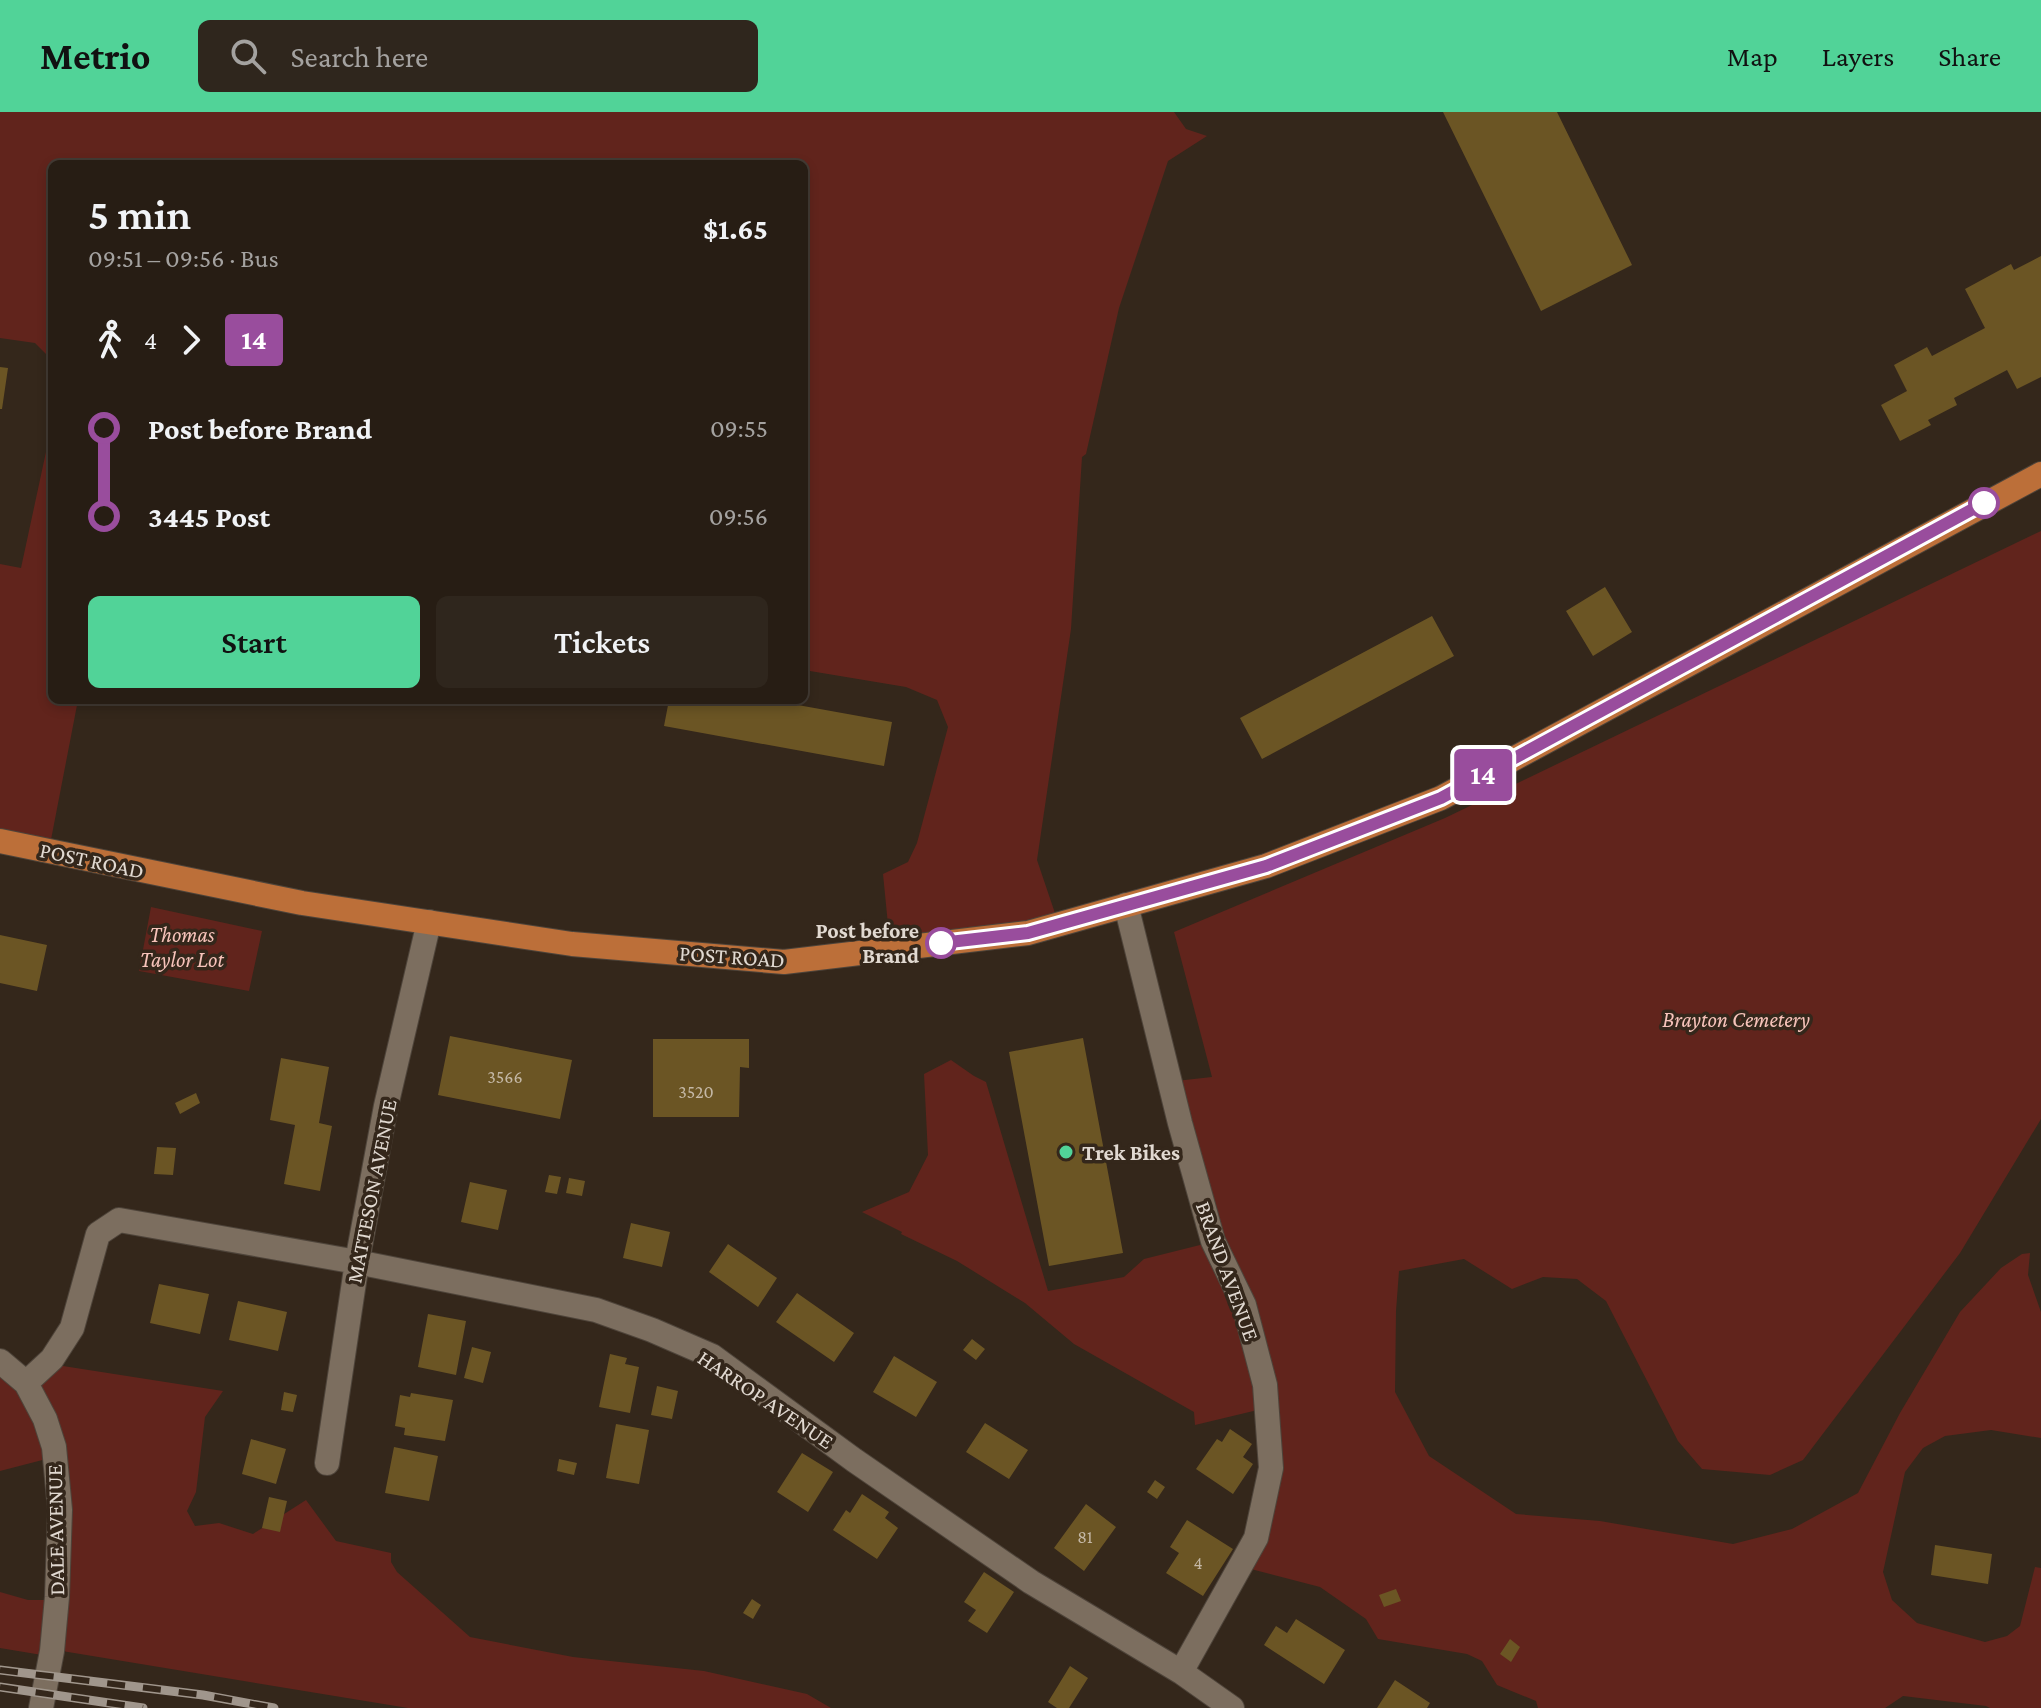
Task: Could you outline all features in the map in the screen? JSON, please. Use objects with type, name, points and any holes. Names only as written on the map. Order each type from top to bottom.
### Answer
[{"type":"main road","name":"POST ROAD","points":[[0,841],[302,903],[572,944],[784,962],[1028,933],[1266,866],[1441,798],[2041,474]]},
{"type":"street","name":"BRAND AVENUE","points":[[1126,905],[1213,1241],[1244,1305],[1265,1385],[1271,1468],[1256,1538],[1181,1672]]},
{"type":"street","name":"MATTESON AVENUE","points":[[327,1463],[357,1262],[386,1106],[429,922]]},
{"type":"street","name":"HARROP AVENUE","points":[[26,1383],[52,1359],[72,1328],[98,1234],[119,1220],[357,1262],[596,1310],[712,1356],[854,1460],[1031,1582],[1181,1672],[1232,1708]]},
{"type":"street","points":[[0,1361],[26,1383]]},
{"type":"street","name":"DALE AVENUE","points":[[26,1383],[45,1419],[54,1447],[60,1510],[52,1651],[41,1708]]},
{"type":"green space","points":[[0,112],[1174,112],[1186,129],[1207,136],[1168,161],[1119,308],[1086,454],[1082,457],[1071,629],[1037,860],[1059,925],[890,945],[883,874],[908,862],[917,843],[948,727],[937,700],[906,687],[808,671],[808,160],[48,160],[48,356],[35,343],[0,338]]},
{"type":"green space","points":[[48,443],[48,704],[77,704],[49,850],[0,843],[0,564],[21,568]]},
{"type":"green space","name":"Brayton Cemetery","points":[[2041,531],[2041,1119],[1960,1253],[1803,1460],[1770,1475],[1702,1469],[1678,1441],[1606,1301],[1577,1279],[1543,1277],[1512,1289],[1464,1259],[1399,1271],[1395,1392],[1429,1456],[1516,1514],[1600,1521],[1733,1544],[1792,1529],[1858,1493],[1900,1413],[1960,1312],[2001,1268],[2022,1254],[2030,1253],[2028,1275],[2041,1312],[2041,1438],[1991,1430],[1945,1436],[1923,1448],[1905,1472],[1883,1572],[1892,1600],[1917,1623],[1985,1642],[2007,1636],[2020,1626],[2035,1567],[2041,1568],[2041,1708],[1990,1708],[1903,1696],[1885,1708],[1538,1708],[1536,1701],[1497,1685],[1482,1661],[1467,1654],[1378,1639],[1366,1619],[1320,1587],[1247,1568],[1266,1408],[1195,1425],[1194,1412],[1074,1344],[1025,1303],[957,1261],[862,1212],[909,1192],[928,1155],[924,1074],[951,1060],[986,1082],[1048,1291],[1124,1277],[1144,1259],[1212,1242],[1176,1081],[1212,1077],[1174,932],[1445,818]]},
{"type":"green space","name":"Thomas Taylor Lot","points":[[151,907],[262,931],[249,991],[139,971]]},
{"type":"green space","points":[[0,1360],[29,1384],[56,1362],[63,1366],[223,1391],[205,1417],[196,1492],[187,1511],[195,1526],[219,1523],[253,1534],[306,1500],[336,1541],[391,1553],[391,1562],[397,1572],[470,1637],[573,1657],[704,1671],[807,1694],[831,1708],[408,1708],[56,1650],[48,1656],[0,1648],[0,1592],[28,1600],[58,1600],[54,1457],[0,1471]]},
{"type":"building","points":[[1443,112],[1557,112],[1632,265],[1541,311]]},
{"type":"building","points":[[2041,256],[2041,377],[2017,389],[2007,370],[1954,398],[1957,405],[1928,420],[1931,425],[1900,441],[1881,405],[1907,391],[1894,365],[1927,347],[1932,356],[1985,328],[1965,289],[2011,264],[2014,270]]},
{"type":"building","points":[[0,367],[8,368],[2,409],[0,409]]},
{"type":"building","points":[[1605,587],[1632,632],[1593,656],[1566,611]]},
{"type":"building","points":[[1432,616],[1454,656],[1262,759],[1240,718]]},
{"type":"building","points":[[668,704],[792,704],[892,722],[884,766],[664,726]]},
{"type":"building","points":[[0,935],[47,945],[37,991],[0,983]]},
{"type":"building","points":[[450,1036],[572,1060],[560,1119],[438,1095]]},
{"type":"building","name":"Trek Bikes","points":[[1083,1038],[1123,1253],[1049,1266],[1009,1052]]},
{"type":"building","points":[[653,1039],[749,1039],[749,1068],[740,1067],[739,1117],[653,1117]]},
{"type":"building","points":[[281,1058],[329,1067],[319,1123],[332,1126],[320,1191],[284,1184],[295,1125],[270,1120]]},
{"type":"building","points":[[196,1093],[200,1103],[180,1114],[175,1103]]},
{"type":"building","points":[[157,1147],[176,1148],[173,1175],[154,1174]]},
{"type":"building","points":[[549,1175],[561,1177],[557,1194],[545,1192]]},
{"type":"building","points":[[569,1178],[585,1181],[582,1196],[566,1193]]},
{"type":"building","points":[[470,1182],[507,1190],[498,1230],[461,1222]]},
{"type":"building","points":[[631,1223],[670,1232],[662,1267],[623,1258]]},
{"type":"building","points":[[728,1244],[777,1278],[758,1307],[709,1272]]},
{"type":"building","points":[[159,1284],[209,1294],[200,1334],[150,1323]]},
{"type":"building","points":[[797,1293],[854,1333],[834,1362],[776,1322]]},
{"type":"building","points":[[238,1301],[287,1312],[278,1351],[229,1340]]},
{"type":"building","points":[[428,1314],[466,1321],[456,1375],[418,1367]]},
{"type":"building","points":[[972,1339],[985,1349],[976,1360],[963,1350]]},
{"type":"building","points":[[472,1347],[491,1352],[483,1383],[464,1378]]},
{"type":"building","points":[[610,1354],[627,1358],[625,1364],[639,1367],[630,1413],[599,1407]]},
{"type":"building","points":[[894,1356],[937,1382],[916,1417],[873,1392]]},
{"type":"building","points":[[657,1386],[678,1391],[672,1419],[651,1415]]},
{"type":"building","points":[[284,1392],[297,1395],[293,1412],[281,1410]]},
{"type":"building","points":[[411,1393],[453,1400],[445,1441],[404,1435],[405,1428],[395,1426],[400,1395],[410,1397]]},
{"type":"building","points":[[985,1423],[1028,1450],[1009,1479],[966,1452]]},
{"type":"building","points":[[616,1424],[649,1430],[639,1484],[606,1478]]},
{"type":"building","points":[[1230,1429],[1252,1444],[1243,1457],[1253,1464],[1233,1494],[1196,1469],[1217,1439],[1222,1442]]},
{"type":"building","points":[[251,1439],[286,1449],[276,1484],[242,1474]]},
{"type":"building","points":[[394,1447],[438,1456],[429,1501],[385,1493]]},
{"type":"building","points":[[802,1453],[833,1472],[808,1512],[777,1492]]},
{"type":"building","points":[[559,1459],[577,1463],[574,1475],[557,1471]]},
{"type":"building","points":[[1155,1480],[1165,1487],[1157,1499],[1147,1492]]},
{"type":"building","points":[[862,1494],[889,1512],[885,1518],[898,1528],[877,1559],[833,1530],[846,1510],[850,1513]]},
{"type":"building","points":[[269,1497],[287,1501],[280,1532],[262,1528]]},
{"type":"building","points":[[1086,1504],[1116,1527],[1084,1571],[1054,1548]]},
{"type":"building","points":[[1187,1520],[1233,1549],[1203,1596],[1166,1573],[1179,1553],[1170,1547]]},
{"type":"building","points":[[1935,1545],[1992,1554],[1988,1584],[1931,1575]]},
{"type":"building","points":[[984,1572],[1014,1592],[987,1633],[968,1621],[976,1610],[964,1602]]},
{"type":"building","points":[[1396,1589],[1401,1601],[1384,1607],[1379,1595]]},
{"type":"building","points":[[752,1599],[761,1605],[753,1619],[743,1613]]},
{"type":"building","points":[[1296,1619],[1345,1650],[1324,1684],[1264,1645],[1276,1626],[1287,1633]]},
{"type":"building","points":[[1510,1639],[1520,1647],[1511,1662],[1500,1654]]},
{"type":"building","points":[[1070,1666],[1088,1678],[1069,1708],[1057,1708],[1048,1702]]},
{"type":"building","points":[[1395,1680],[1430,1703],[1427,1708],[1377,1708]]},
{"type":"railway","points":[[0,1670],[203,1695],[274,1708]]},
{"type":"railway","points":[[0,1687],[143,1708]]},
{"type":"bus line","name":"14","points":[[941,943],[1028,933],[1266,866],[1441,798],[1984,503]]},
{"type":"place","name":"Post before Brand","points":[[941,943]]},
{"type":"place","name":"Trek Bikes","points":[[1066,1152]]}]
